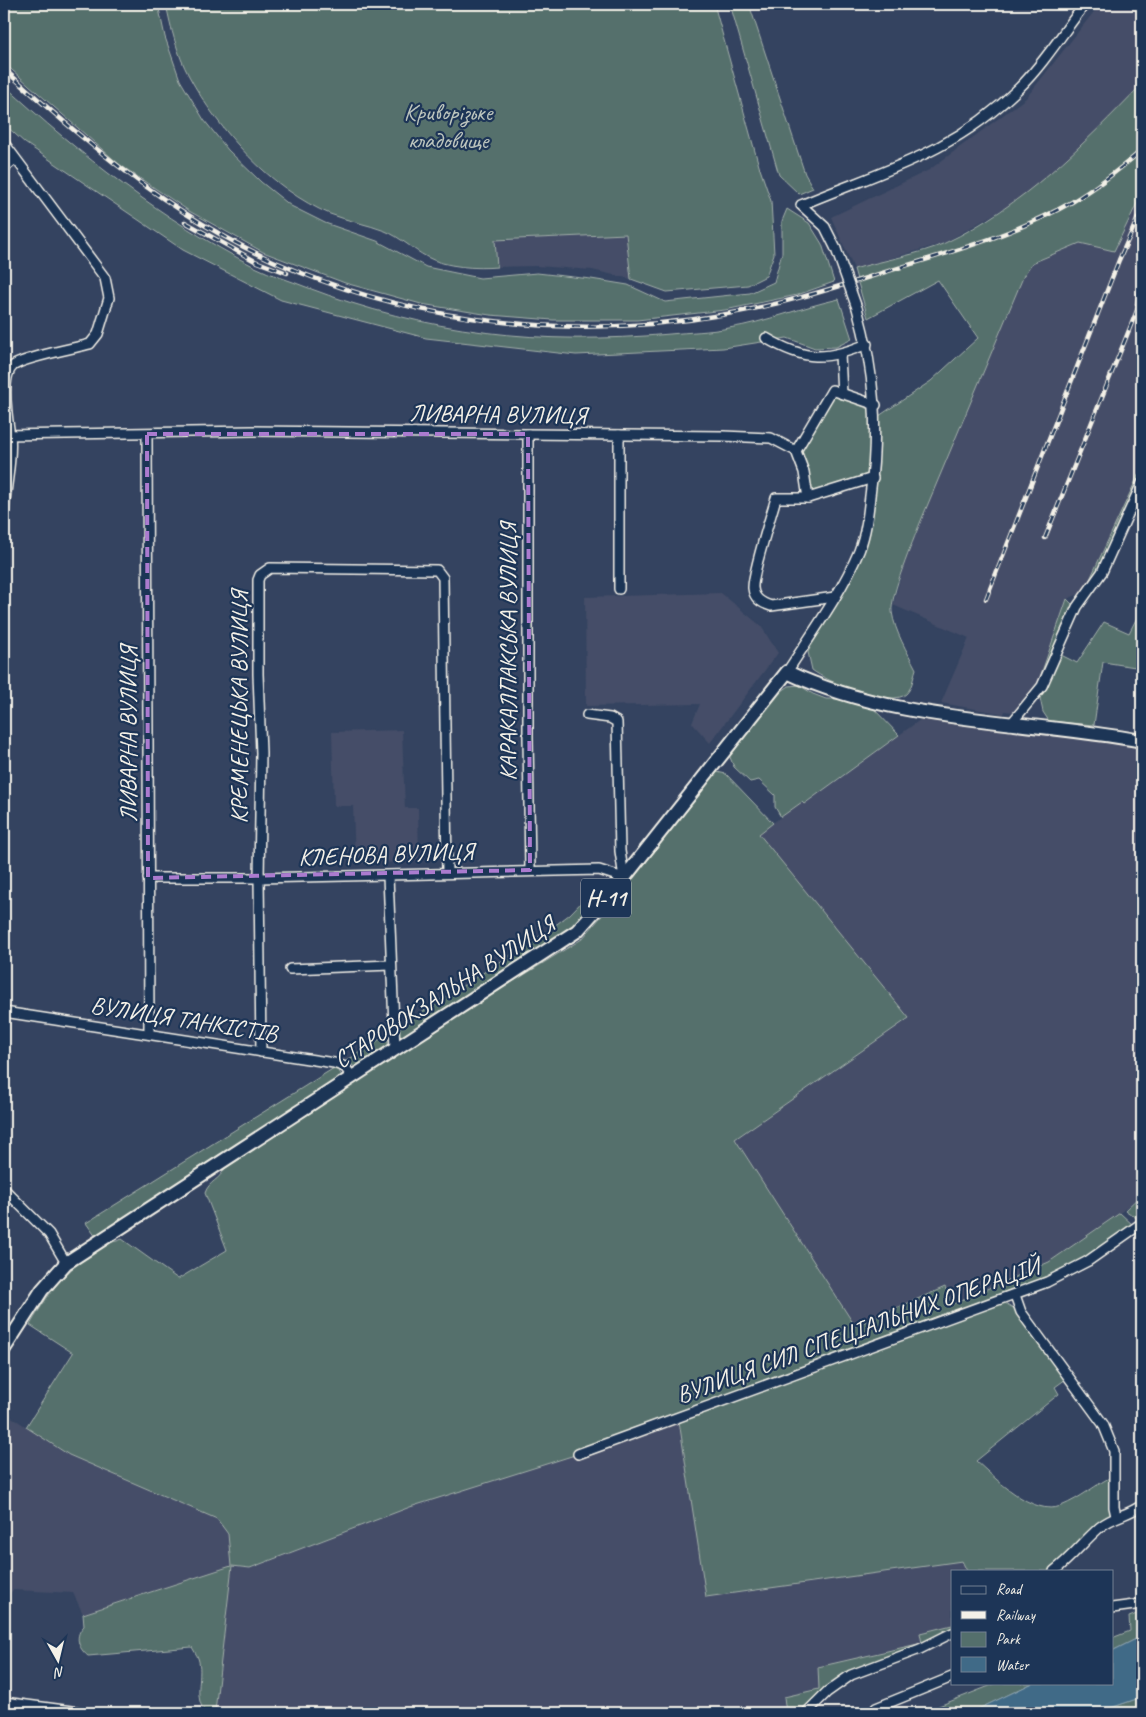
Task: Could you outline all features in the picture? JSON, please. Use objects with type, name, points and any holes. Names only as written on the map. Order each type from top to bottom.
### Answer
[{"type":"main road","points":[[787,672],[826,688],[860,698],[968,720],[1088,732],[1142,742]]},
{"type":"main road","name":"СТАРОВОКЗАЛЬНА ВУЛИЦЯ","points":[[4,1349],[42,1290],[66,1263],[395,1050],[576,930],[624,878],[787,672]]},
{"type":"street","points":[[787,672],[835,597],[858,552],[866,530],[873,478],[876,405],[867,344],[857,308],[836,249],[825,227],[802,205],[886,173],[922,157],[963,134],[1020,87],[1085,4]]},
{"type":"street","points":[[4,143],[105,278],[109,298],[98,334],[90,344],[13,366],[6,376],[7,435],[4,512]]},
{"type":"street","points":[[4,168],[15,159]]},
{"type":"street","points":[[766,338],[785,349],[816,357],[840,355],[867,344]]},
{"type":"street","points":[[840,355],[842,394]]},
{"type":"street","points":[[808,498],[804,472],[796,451],[828,394],[832,390],[876,405]]},
{"type":"street","name":"ЛИВАРНА ВУЛИЦЯ","points":[[7,435],[252,431],[771,438],[796,451]]},
{"type":"street","name":"ЛИВАРНА ВУЛИЦЯ","points":[[147,434],[149,1034]]},
{"type":"street","name":"КАРАКАЛПАКСЬКА ВУЛИЦЯ","points":[[528,434],[530,870]]},
{"type":"street","points":[[618,435],[619,589]]},
{"type":"street","points":[[835,597],[771,606],[760,602],[754,591],[754,584],[776,498],[808,498],[873,478]]},
{"type":"street","points":[[1010,725],[1042,686],[1077,607],[1102,572],[1142,483]]},
{"type":"street","name":"КРЕМЕНЕЦЬКА ВУЛИЦЯ","points":[[261,1052],[259,878],[261,753],[258,674],[258,580],[260,575],[270,568],[437,570],[443,578],[447,872]]},
{"type":"street","points":[[587,715],[610,718],[617,722],[620,851],[624,878]]},
{"type":"street","name":"КЛЕНОВА ВУЛИЦЯ","points":[[148,878],[388,876],[447,872],[530,870],[599,870],[624,878]]},
{"type":"street","points":[[388,876],[395,1050]]},
{"type":"street","points":[[290,969],[391,965]]},
{"type":"street","name":"ВУЛИЦЯ ТАНКІСТІВ","points":[[4,1012],[334,1064],[345,1067],[352,1078]]},
{"type":"street","points":[[4,1189],[49,1234],[66,1263]]},
{"type":"street","name":"ВУЛИЦЯ СИЛ СПЕЦІАЛЬНИХ ОПЕРАЦІЙ","points":[[578,1454],[1015,1295],[1088,1261],[1142,1223]]},
{"type":"street","points":[[1015,1295],[1021,1312],[1104,1424],[1114,1450],[1114,1507],[1116,1516]]},
{"type":"street","points":[[1055,1570],[1075,1554],[1100,1527],[1116,1516],[1130,1513],[1142,1505]]},
{"type":"street","points":[[1114,1608],[1142,1604]]},
{"type":"street","points":[[806,1713],[827,1692],[851,1676],[920,1649],[951,1634]]},
{"type":"street","points":[[876,1708],[951,1676]]},
{"type":"street","points":[[4,1702],[87,1713]]},
{"type":"highlighted area","points":[[147,434],[528,434],[530,870],[148,878]]},
{"type":"shaded area","points":[[1100,4],[1142,4],[1142,84],[1090,139],[1022,198],[944,243],[854,269],[831,217],[929,170],[1026,98]]},
{"type":"shaded area","points":[[1142,193],[1142,467],[1138,478],[1084,592],[1067,599],[1038,683],[1013,712],[1005,711],[1004,714],[941,703],[969,638],[893,605],[904,564],[920,523],[1024,275],[1032,263],[1080,243],[1114,251]]},
{"type":"shaded area","points":[[626,234],[631,279],[592,270],[536,266],[497,267],[495,240]]},
{"type":"shaded area","points":[[721,593],[761,626],[778,653],[710,743],[692,723],[700,704],[586,706],[585,597]]},
{"type":"shaded area","points":[[924,717],[1142,746],[1142,1194],[1120,1213],[1049,1262],[1004,1283],[951,1304],[944,1287],[855,1326],[735,1139],[909,1018],[758,834],[802,801],[804,804]]},
{"type":"shaded area","points":[[402,730],[405,808],[418,808],[419,861],[355,864],[353,806],[334,806],[332,732]]},
{"type":"shaded area","points":[[4,1412],[69,1455],[217,1519],[228,1534],[232,1566],[251,1568],[410,1507],[578,1454],[679,1418],[963,1561],[967,1570],[951,1570],[951,1625],[920,1633],[922,1643],[818,1667],[819,1689],[784,1697],[786,1713],[215,1713],[231,1566],[83,1614],[73,1593],[13,1590],[4,1600]]},
{"type":"green space","points":[[4,4],[158,4],[165,37],[180,80],[204,120],[228,150],[261,182],[291,206],[325,223],[377,241],[426,267],[480,278],[537,273],[591,279],[628,285],[665,302],[750,293],[774,282],[782,253],[782,221],[787,209],[809,223],[822,244],[834,282],[797,295],[725,310],[637,320],[553,320],[490,315],[421,304],[345,283],[263,252],[189,211],[120,165],[4,63]]},
{"type":"green space","name":"Криворізьке кладовище","points":[[166,4],[714,4],[759,166],[771,201],[774,254],[766,276],[748,285],[667,292],[631,279],[626,234],[495,240],[497,267],[461,266],[443,263],[427,257],[396,236],[385,231],[330,214],[308,203],[268,174],[231,137],[215,117],[189,76],[181,59]]},
{"type":"green space","points":[[730,4],[749,4],[805,174],[813,188],[799,194],[779,175]]},
{"type":"green space","points":[[1142,84],[1142,193],[1114,251],[1080,243],[1032,263],[1024,275],[920,523],[898,582],[892,604],[892,612],[899,634],[916,669],[910,688],[903,696],[895,698],[883,697],[856,691],[819,675],[812,670],[808,652],[858,552],[873,479],[808,498],[796,451],[832,390],[876,405],[876,418],[931,381],[978,338],[938,280],[868,318],[854,269],[935,247],[973,228],[1000,211],[1051,173]]},
{"type":"green space","points":[[4,85],[93,161],[188,229],[261,270],[351,303],[440,325],[485,332],[530,337],[576,338],[623,337],[722,329],[757,322],[839,299],[852,339],[836,347],[815,348],[787,338],[723,348],[576,355],[426,338],[281,300],[183,250],[25,143],[4,124]]},
{"type":"green space","points":[[1142,467],[1136,496],[1129,514],[1111,549],[1084,592]]},
{"type":"green space","points":[[1067,599],[1074,606],[1041,685],[1038,683]]},
{"type":"green space","points":[[1142,608],[1142,668],[1103,662],[1094,725],[1049,721],[1043,712],[1040,698],[1061,655],[1077,663],[1104,622],[1129,633]]},
{"type":"green space","points":[[799,685],[813,694],[826,699],[843,699],[872,707],[899,735],[804,804],[802,802],[781,817],[775,807],[775,795],[759,780],[750,782],[734,767],[729,755],[778,694],[789,686]]},
{"type":"green space","points":[[717,772],[726,774],[773,823],[759,834],[909,1018],[735,1139],[855,1326],[945,1287],[952,1304],[1049,1262],[1120,1213],[1134,1226],[1087,1259],[1046,1279],[578,1454],[410,1507],[250,1568],[232,1566],[215,1711],[204,1710],[201,1704],[199,1698],[200,1664],[192,1647],[88,1656],[78,1642],[79,1634],[84,1626],[83,1614],[231,1566],[228,1534],[217,1519],[69,1455],[26,1427],[73,1353],[30,1325],[46,1299],[62,1278],[81,1261],[107,1244],[122,1239],[178,1279],[227,1250],[205,1193],[225,1168],[422,1038],[582,939],[629,884]]},
{"type":"green space","points":[[602,881],[607,887],[605,892],[580,922],[402,1039],[399,1038],[397,1028],[545,933],[570,914]]},
{"type":"green space","points":[[388,1034],[388,1047],[360,1067],[355,1067],[346,1061]]},
{"type":"green space","points":[[334,1068],[343,1077],[96,1237],[86,1223]]},
{"type":"green space","points":[[1142,1194],[1142,1218],[1139,1220],[1125,1210]]},
{"type":"green space","points":[[1005,1303],[1015,1309],[1066,1379],[1055,1387],[1059,1394],[976,1461],[1015,1494],[1039,1506],[1050,1508],[1068,1503],[1115,1475],[1116,1516],[1055,1570],[966,1570],[962,1561],[706,1597],[679,1421],[993,1305]]},
{"type":"green space","points":[[1142,1612],[1142,1636],[1114,1650],[1114,1637],[1130,1631],[1129,1617]]},
{"type":"green space","points":[[951,1625],[951,1633],[851,1675],[806,1713],[786,1713],[784,1697],[819,1689],[818,1667],[922,1643],[920,1633]]},
{"type":"green space","points":[[994,1684],[1031,1684],[970,1713],[921,1713]]},
{"type":"green space","points":[[1142,1697],[1142,1713],[1096,1713]]},
{"type":"water","points":[[1142,1636],[1142,1697],[1096,1713],[970,1713],[1031,1684],[1114,1684],[1114,1650]]},
{"type":"railway","points":[[4,69],[114,163],[185,213],[246,248],[310,276],[377,298],[446,314],[516,323],[587,326],[657,323],[727,314],[803,297],[953,251],[1026,225],[1072,202],[1108,178],[1142,150]]},
{"type":"railway","points":[[986,599],[1119,260],[1142,209]]},
{"type":"railway","points":[[185,222],[255,261],[287,273]]},
{"type":"railway","points":[[1137,304],[1142,277]]},
{"type":"railway","points":[[1045,538],[1142,298]]}]
